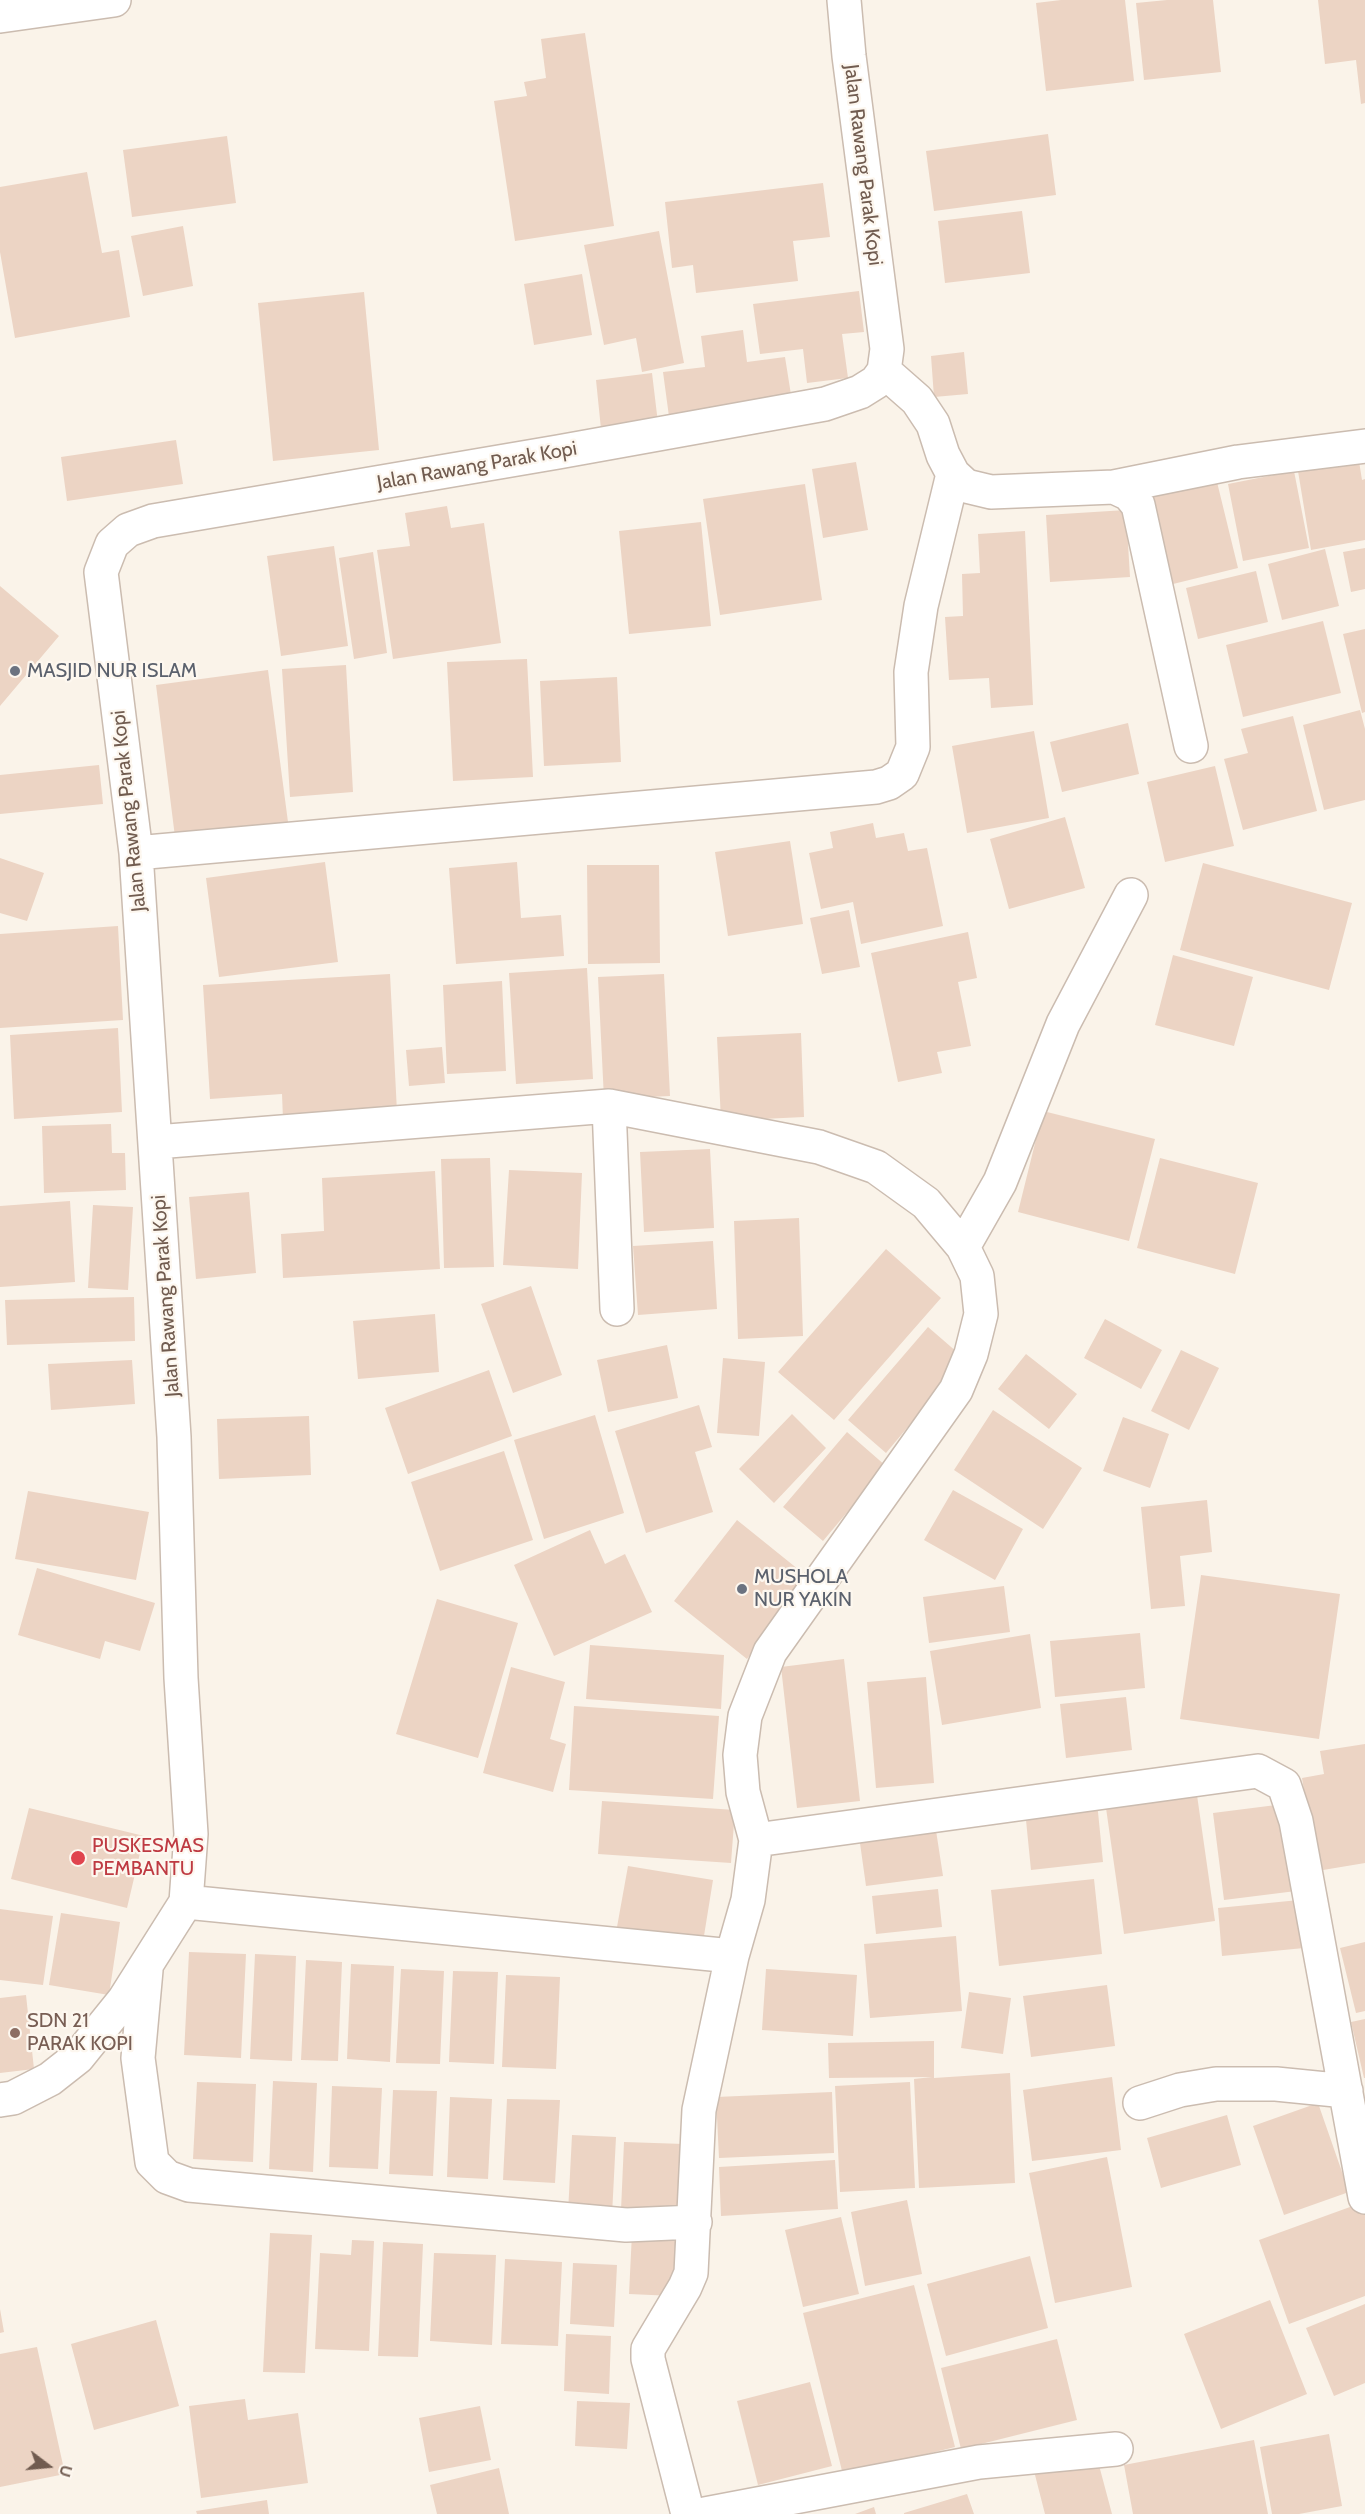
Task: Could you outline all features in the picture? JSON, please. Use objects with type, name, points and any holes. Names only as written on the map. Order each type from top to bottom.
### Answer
[{"type":"street","points":[[0,16],[114,0]]},
{"type":"street","name":"Jalan Rawang Parak Kopi","points":[[0,2100],[13,2098],[50,2079],[78,2057],[124,2000],[186,1902],[191,1834],[181,1678],[174,1437],[136,853],[101,572],[112,544],[128,530],[153,521],[825,404],[860,393],[876,382],[884,371],[887,349],[849,56],[844,0]]},
{"type":"street","points":[[884,371],[917,400],[933,424],[943,455],[953,474],[966,486],[991,492],[1114,488],[1238,462],[1365,446]]},
{"type":"street","points":[[136,853],[876,787],[889,783],[902,774],[913,747],[911,672],[917,628],[953,474]]},
{"type":"street","points":[[1114,488],[1129,494],[1138,505],[1191,746]]},
{"type":"street","points":[[963,1247],[1000,1182],[1063,1024],[1131,895]]},
{"type":"street","points":[[156,1142],[609,1106],[819,1147],[876,1167],[926,1203],[963,1247],[978,1276],[981,1314],[971,1354],[956,1390],[770,1652],[745,1716],[740,1755],[743,1792],[756,1840],[748,1900],[732,1956],[699,2110],[691,2273],[685,2287],[651,2341],[648,2359],[688,2514]]},
{"type":"street","points":[[609,1106],[616,1309]]},
{"type":"street","points":[[756,1840],[1258,1772],[1284,1785],[1296,1821],[1365,2197]]},
{"type":"street","points":[[186,1902],[732,1956]]},
{"type":"street","points":[[147,1965],[138,2058],[152,2162],[167,2177],[189,2185],[626,2225],[694,2222]]},
{"type":"street","points":[[1140,2103],[1180,2090],[1216,2084],[1276,2084],[1346,2091]]},
{"type":"street","points":[[705,2514],[979,2462],[1116,2449]]},
{"type":"building","points":[[1061,0],[1125,0],[1134,81],[1046,91],[1036,3]]},
{"type":"building","points":[[1213,0],[1221,72],[1144,80],[1136,3]]},
{"type":"building","points":[[1318,0],[1365,0],[1365,103],[1361,104],[1356,60],[1325,64]]},
{"type":"building","points":[[585,33],[614,226],[515,241],[494,101],[527,96],[524,82],[546,78],[541,39]]},
{"type":"building","points":[[1048,134],[1056,195],[934,211],[926,151]]},
{"type":"building","points":[[227,136],[236,203],[132,217],[123,150]]},
{"type":"building","points":[[87,172],[102,253],[119,250],[130,317],[15,338],[0,252],[0,187]]},
{"type":"building","points":[[823,183],[830,237],[793,241],[798,281],[696,293],[693,265],[672,268],[665,202]]},
{"type":"building","points":[[1022,211],[1030,273],[945,283],[938,221]]},
{"type":"building","points":[[183,226],[193,286],[143,296],[131,236]]},
{"type":"building","points":[[659,231],[684,363],[642,372],[636,338],[604,345],[584,245]]},
{"type":"building","points":[[582,274],[592,335],[534,345],[524,284]]},
{"type":"building","points":[[859,291],[864,332],[842,334],[848,378],[807,383],[803,349],[760,354],[753,304]]},
{"type":"building","points":[[364,292],[379,450],[273,461],[258,303]]},
{"type":"building","points":[[743,330],[747,362],[785,357],[792,401],[670,424],[663,372],[705,367],[701,336]]},
{"type":"building","points":[[964,352],[968,394],[934,397],[931,356]]},
{"type":"building","points":[[652,373],[658,423],[601,429],[596,380]]},
{"type":"building","points":[[176,440],[183,484],[67,501],[61,457]]},
{"type":"building","points":[[1358,455],[1362,480],[1365,479],[1365,540],[1311,550],[1297,465]]},
{"type":"building","points":[[856,462],[868,530],[823,538],[812,469]]},
{"type":"building","points":[[1294,471],[1309,548],[1243,561],[1228,484]]},
{"type":"building","points":[[1217,482],[1238,568],[1173,584],[1152,497]]},
{"type":"building","points":[[805,484],[822,600],[720,615],[703,499]]},
{"type":"building","points":[[447,506],[451,528],[484,523],[501,643],[393,659],[377,550],[410,546],[405,513]]},
{"type":"building","points":[[1126,510],[1130,577],[1050,582],[1046,515]]},
{"type":"building","points":[[701,522],[711,626],[629,634],[619,531]]},
{"type":"building","points":[[1025,531],[1033,705],[991,708],[989,678],[949,680],[945,617],[963,616],[962,574],[980,573],[978,534]]},
{"type":"building","points":[[334,546],[348,646],[281,656],[267,556]]},
{"type":"building","points":[[1365,548],[1365,589],[1351,592],[1343,552]]},
{"type":"building","points":[[1325,549],[1339,606],[1282,620],[1268,564]]},
{"type":"building","points":[[373,552],[387,653],[354,659],[339,558]]},
{"type":"building","points":[[1256,571],[1268,622],[1198,639],[1186,588]]},
{"type":"building","name":"MASJID NUR ISLAM","points":[[0,586],[59,636],[0,706]]},
{"type":"building","points":[[1323,621],[1341,693],[1243,717],[1226,645]]},
{"type":"building","points":[[1365,629],[1365,712],[1362,713],[1343,634]]},
{"type":"building","points":[[527,659],[533,777],[453,781],[447,662]]},
{"type":"building","points":[[346,665],[353,792],[290,797],[282,669]]},
{"type":"building","points":[[268,670],[288,822],[175,837],[156,685]]},
{"type":"building","points":[[617,677],[621,762],[544,766],[540,681]]},
{"type":"building","points":[[1360,710],[1365,729],[1365,800],[1324,810],[1303,725]]},
{"type":"building","points":[[1293,716],[1317,811],[1243,830],[1224,759],[1248,753],[1241,729]]},
{"type":"building","points":[[1128,723],[1139,774],[1062,792],[1050,742]]},
{"type":"building","points":[[1034,731],[1049,818],[967,833],[952,746]]},
{"type":"building","points":[[99,765],[103,804],[0,814],[0,775]]},
{"type":"building","points":[[1215,766],[1234,846],[1165,862],[1147,782]]},
{"type":"building","points":[[1065,817],[1085,888],[1009,909],[990,839]]},
{"type":"building","points":[[873,823],[876,838],[904,833],[908,851],[927,848],[943,926],[861,944],[853,902],[821,909],[809,853],[833,848],[830,832]]},
{"type":"building","points":[[790,841],[803,924],[728,936],[715,852]]},
{"type":"building","points":[[0,858],[44,873],[27,921],[0,913]]},
{"type":"building","points":[[325,862],[338,962],[219,977],[206,878]]},
{"type":"building","points":[[517,862],[521,918],[561,915],[564,956],[456,964],[449,868]]},
{"type":"building","points":[[1203,863],[1352,903],[1329,990],[1180,950]]},
{"type":"building","points":[[587,865],[659,865],[660,963],[588,964]]},
{"type":"building","points":[[849,910],[860,967],[822,974],[810,918]]},
{"type":"building","points":[[118,926],[123,1020],[0,1028],[0,934]]},
{"type":"building","points":[[968,932],[977,978],[958,982],[971,1046],[937,1052],[942,1073],[898,1082],[871,953]]},
{"type":"building","points":[[1173,955],[1253,977],[1234,1046],[1155,1025]]},
{"type":"building","points":[[587,968],[593,1079],[516,1084],[509,973]]},
{"type":"building","points":[[390,974],[397,1112],[283,1119],[282,1094],[210,1099],[203,985]]},
{"type":"building","points":[[664,974],[670,1096],[604,1099],[598,977]]},
{"type":"building","points":[[502,981],[506,1071],[447,1074],[443,985]]},
{"type":"building","points":[[118,1028],[122,1112],[14,1119],[10,1035]]},
{"type":"building","points":[[801,1033],[804,1117],[721,1121],[717,1037]]},
{"type":"building","points":[[442,1047],[445,1083],[409,1086],[406,1050]]},
{"type":"building","points":[[1043,1111],[1155,1139],[1129,1241],[1018,1212]]},
{"type":"building","points":[[111,1124],[112,1153],[125,1153],[126,1190],[44,1193],[42,1126]]},
{"type":"building","points":[[710,1149],[714,1228],[644,1232],[640,1152]]},
{"type":"building","points":[[490,1158],[494,1267],[444,1268],[441,1159]]},
{"type":"building","points":[[1160,1158],[1258,1183],[1235,1274],[1137,1248]]},
{"type":"building","points":[[509,1170],[582,1173],[578,1269],[503,1265]]},
{"type":"building","points":[[435,1171],[440,1269],[283,1278],[281,1234],[324,1231],[322,1178]]},
{"type":"building","points":[[249,1192],[256,1273],[196,1279],[189,1197]]},
{"type":"building","points":[[70,1201],[75,1282],[0,1287],[0,1206]]},
{"type":"building","points":[[93,1205],[133,1207],[128,1290],[88,1288]]},
{"type":"building","points":[[799,1218],[803,1336],[738,1339],[734,1221]]},
{"type":"building","points":[[713,1241],[717,1309],[638,1315],[633,1246]]},
{"type":"building","points":[[886,1249],[941,1298],[834,1420],[778,1372]]},
{"type":"building","points":[[531,1286],[562,1375],[513,1393],[481,1304]]},
{"type":"building","points":[[134,1297],[135,1341],[7,1345],[5,1300]]},
{"type":"building","points":[[435,1314],[439,1372],[358,1379],[353,1321]]},
{"type":"building","points":[[1105,1319],[1162,1350],[1141,1389],[1084,1358]]},
{"type":"building","points":[[928,1327],[965,1359],[886,1453],[848,1420]]},
{"type":"building","points":[[667,1345],[678,1398],[608,1412],[597,1360]]},
{"type":"building","points":[[1181,1350],[1219,1368],[1189,1430],[1151,1411]]},
{"type":"building","points":[[1026,1354],[1077,1394],[1049,1429],[998,1389]]},
{"type":"building","points":[[723,1358],[765,1362],[759,1436],[717,1433]]},
{"type":"building","points":[[132,1360],[135,1404],[51,1410],[48,1364]]},
{"type":"building","points":[[489,1370],[512,1436],[408,1474],[385,1408]]},
{"type":"building","points":[[699,1405],[712,1447],[695,1452],[713,1512],[646,1533],[615,1431]]},
{"type":"building","points":[[993,1410],[1082,1468],[1043,1529],[954,1470]]},
{"type":"building","points":[[792,1414],[826,1448],[774,1503],[739,1469]]},
{"type":"building","points":[[595,1415],[624,1513],[544,1539],[514,1440]]},
{"type":"building","points":[[309,1416],[311,1475],[219,1479],[217,1419]]},
{"type":"building","points":[[1123,1417],[1169,1434],[1150,1488],[1103,1471]]},
{"type":"building","points":[[847,1432],[886,1466],[823,1541],[783,1507]]},
{"type":"building","points":[[504,1451],[533,1540],[440,1571],[411,1482]]},
{"type":"building","points":[[953,1490],[1023,1529],[995,1580],[924,1540]]},
{"type":"building","points":[[28,1491],[149,1512],[136,1580],[15,1559]]},
{"type":"building","points":[[1207,1500],[1212,1552],[1180,1556],[1185,1606],[1151,1609],[1141,1507]]},
{"type":"building","name":"MUSHOLA NUR YAKIN","points":[[737,1520],[809,1578],[747,1659],[674,1601]]},
{"type":"building","points":[[590,1530],[605,1564],[625,1554],[652,1612],[554,1656],[514,1565]]},
{"type":"building","points":[[37,1568],[155,1603],[140,1651],[105,1641],[100,1659],[18,1635]]},
{"type":"building","points":[[1201,1575],[1340,1594],[1319,1739],[1180,1719]]},
{"type":"building","points":[[1004,1586],[1010,1632],[929,1643],[923,1597]]},
{"type":"building","points":[[437,1599],[518,1623],[478,1758],[396,1734]]},
{"type":"building","points":[[1140,1633],[1145,1688],[1055,1697],[1050,1641]]},
{"type":"building","points":[[1030,1634],[1041,1708],[942,1725],[930,1651]]},
{"type":"building","points":[[590,1645],[724,1655],[721,1709],[586,1699]]},
{"type":"building","points":[[844,1659],[860,1801],[797,1808],[781,1667]]},
{"type":"building","points":[[511,1667],[565,1682],[550,1739],[566,1744],[553,1792],[483,1773]]},
{"type":"building","points":[[926,1677],[934,1783],[876,1788],[867,1682]]},
{"type":"building","points":[[1126,1697],[1132,1750],[1066,1758],[1060,1704]]},
{"type":"building","points":[[574,1706],[719,1716],[713,1799],[569,1790]]},
{"type":"building","points":[[1365,1744],[1365,1863],[1317,1871],[1302,1778],[1324,1774],[1320,1751]]},
{"type":"building","points":[[1196,1788],[1215,1921],[1124,1934],[1105,1801]]},
{"type":"building","points":[[602,1801],[735,1810],[731,1863],[598,1854]]},
{"type":"building","points":[[1097,1802],[1103,1862],[1031,1870],[1025,1810]]},
{"type":"building","points":[[1284,1804],[1296,1891],[1224,1900],[1213,1813]]},
{"type":"building","name":"PUSKESMAS PEMBANTU","points":[[29,1808],[144,1836],[127,1908],[11,1879]]},
{"type":"building","points":[[935,1824],[943,1876],[866,1886],[859,1836]]},
{"type":"building","points":[[628,1866],[713,1880],[703,1942],[617,1927]]},
{"type":"building","points":[[1094,1879],[1102,1954],[999,1966],[991,1890]]},
{"type":"building","points":[[938,1889],[942,1927],[876,1934],[872,1896]]},
{"type":"building","points":[[1299,1900],[1304,1948],[1222,1956],[1218,1908]]},
{"type":"building","points":[[0,1909],[53,1916],[43,1985],[0,1980]]},
{"type":"building","points":[[61,1913],[120,1922],[109,1995],[49,1985]]},
{"type":"building","points":[[956,1936],[962,2011],[870,2018],[864,1944]]},
{"type":"building","points":[[1365,1942],[1365,2011],[1356,2013],[1340,1948]]},
{"type":"building","points":[[189,1952],[246,1954],[241,2058],[184,2055]]},
{"type":"building","points":[[255,1954],[296,1956],[292,2061],[250,2059]]},
{"type":"building","points":[[306,1960],[342,1962],[338,2061],[301,2060]]},
{"type":"building","points":[[351,1964],[394,1966],[390,2062],[347,2059]]},
{"type":"building","points":[[401,1969],[444,1971],[440,2064],[396,2063]]},
{"type":"building","points":[[766,1969],[857,1975],[853,2036],[762,2030]]},
{"type":"building","points":[[453,1971],[498,1972],[494,2064],[449,2062]]},
{"type":"building","points":[[506,1975],[560,1977],[556,2069],[502,2067]]},
{"type":"building","points":[[1107,1985],[1115,2046],[1031,2057],[1023,1996]]},
{"type":"building","points":[[969,1992],[1011,1998],[1003,2054],[961,2048]]},
{"type":"building","name":"SDN 21 PARAK KOPI","points":[[26,1995],[34,2069],[0,2073],[0,1998]]},
{"type":"building","points":[[1365,2019],[1365,2078],[1364,2078],[1351,2022]]},
{"type":"building","points":[[934,2041],[934,2078],[1010,2073],[1015,2183],[919,2188],[914,2079],[932,2077],[829,2078],[828,2043]]},
{"type":"building","points":[[1112,2077],[1121,2150],[1032,2161],[1023,2090]]},
{"type":"building","points":[[273,2081],[317,2083],[313,2172],[269,2169]]},
{"type":"building","points":[[197,2082],[256,2084],[253,2162],[193,2159]]},
{"type":"building","points":[[910,2082],[915,2188],[840,2192],[835,2086]]},
{"type":"building","points":[[332,2086],[382,2088],[378,2169],[329,2167]]},
{"type":"building","points":[[393,2090],[437,2091],[433,2176],[389,2174]]},
{"type":"building","points":[[832,2092],[834,2153],[719,2158],[716,2097]]},
{"type":"building","points":[[450,2097],[492,2099],[488,2179],[447,2177]]},
{"type":"building","points":[[507,2099],[560,2100],[555,2183],[503,2180]]},
{"type":"building","points":[[1318,2103],[1349,2192],[1284,2215],[1253,2126]]},
{"type":"building","points":[[1227,2115],[1241,2165],[1161,2188],[1147,2138]]},
{"type":"building","points":[[572,2135],[616,2137],[612,2215],[568,2213]]},
{"type":"building","points":[[624,2142],[684,2144],[681,2213],[621,2210]]},
{"type":"building","points":[[1107,2157],[1132,2287],[1055,2303],[1029,2173]]},
{"type":"building","points":[[835,2160],[838,2209],[721,2216],[719,2167]]},
{"type":"building","points":[[907,2200],[922,2274],[865,2286],[851,2212]]},
{"type":"building","points":[[1361,2203],[1365,2215],[1365,2296],[1289,2324],[1259,2240]]},
{"type":"building","points":[[841,2217],[859,2294],[803,2307],[785,2230]]},
{"type":"building","points":[[270,2233],[312,2235],[305,2373],[263,2372]]},
{"type":"building","points":[[632,2233],[676,2235],[674,2296],[629,2294]]},
{"type":"building","points":[[352,2240],[374,2241],[369,2351],[315,2349],[320,2253],[351,2255]]},
{"type":"building","points":[[383,2242],[423,2244],[418,2357],[378,2356]]},
{"type":"building","points":[[434,2253],[496,2255],[492,2345],[430,2341]]},
{"type":"building","points":[[1030,2256],[1048,2328],[946,2356],[927,2284]]},
{"type":"building","points":[[505,2259],[562,2262],[558,2346],[501,2344]]},
{"type":"building","points":[[573,2263],[617,2265],[614,2327],[570,2324]]},
{"type":"building","points":[[914,2285],[955,2447],[843,2475],[803,2313]]},
{"type":"building","points":[[1270,2300],[1307,2394],[1221,2429],[1184,2334]]},
{"type":"building","points":[[1365,2304],[1365,2383],[1334,2396],[1306,2328]]},
{"type":"building","points":[[0,2309],[4,2332],[0,2333]]},
{"type":"building","points":[[156,2320],[179,2406],[94,2430],[71,2344]]},
{"type":"building","points":[[566,2334],[611,2336],[609,2394],[564,2391]]},
{"type":"building","points":[[1057,2339],[1077,2420],[961,2449],[941,2368]]},
{"type":"building","points":[[37,2347],[65,2474],[0,2487],[0,2354]]},
{"type":"building","points":[[810,2382],[832,2466],[758,2485],[737,2401]]},
{"type":"building","points":[[245,2399],[248,2420],[298,2413],[308,2483],[201,2498],[189,2406]]},
{"type":"building","points":[[577,2401],[630,2403],[627,2449],[575,2446]]},
{"type":"building","points":[[480,2406],[491,2460],[429,2472],[419,2418]]},
{"type":"building","points":[[1329,2434],[1342,2506],[1299,2514],[1272,2514],[1260,2447]]},
{"type":"building","points":[[1254,2440],[1268,2514],[1133,2514],[1124,2465]]},
{"type":"building","points":[[1096,2454],[1112,2514],[1045,2514],[1034,2471]]},
{"type":"building","points":[[499,2468],[509,2514],[437,2514],[430,2485]]},
{"type":"building","points":[[967,2494],[974,2514],[904,2514],[904,2513]]},
{"type":"building","points":[[267,2500],[269,2514],[197,2514],[196,2511]]},
{"type":"building","points":[[874,2507],[876,2514],[855,2514]]},
{"type":"place","name":"MASJID NUR ISLAM","points":[[15,671]]},
{"type":"place","name":"MUSHOLA NUR YAKIN","points":[[742,1589]]},
{"type":"place","name":"PUSKESMAS PEMBANTU","points":[[78,1858]]},
{"type":"place","name":"SDN 21 PARAK KOPI","points":[[15,2033]]}]
